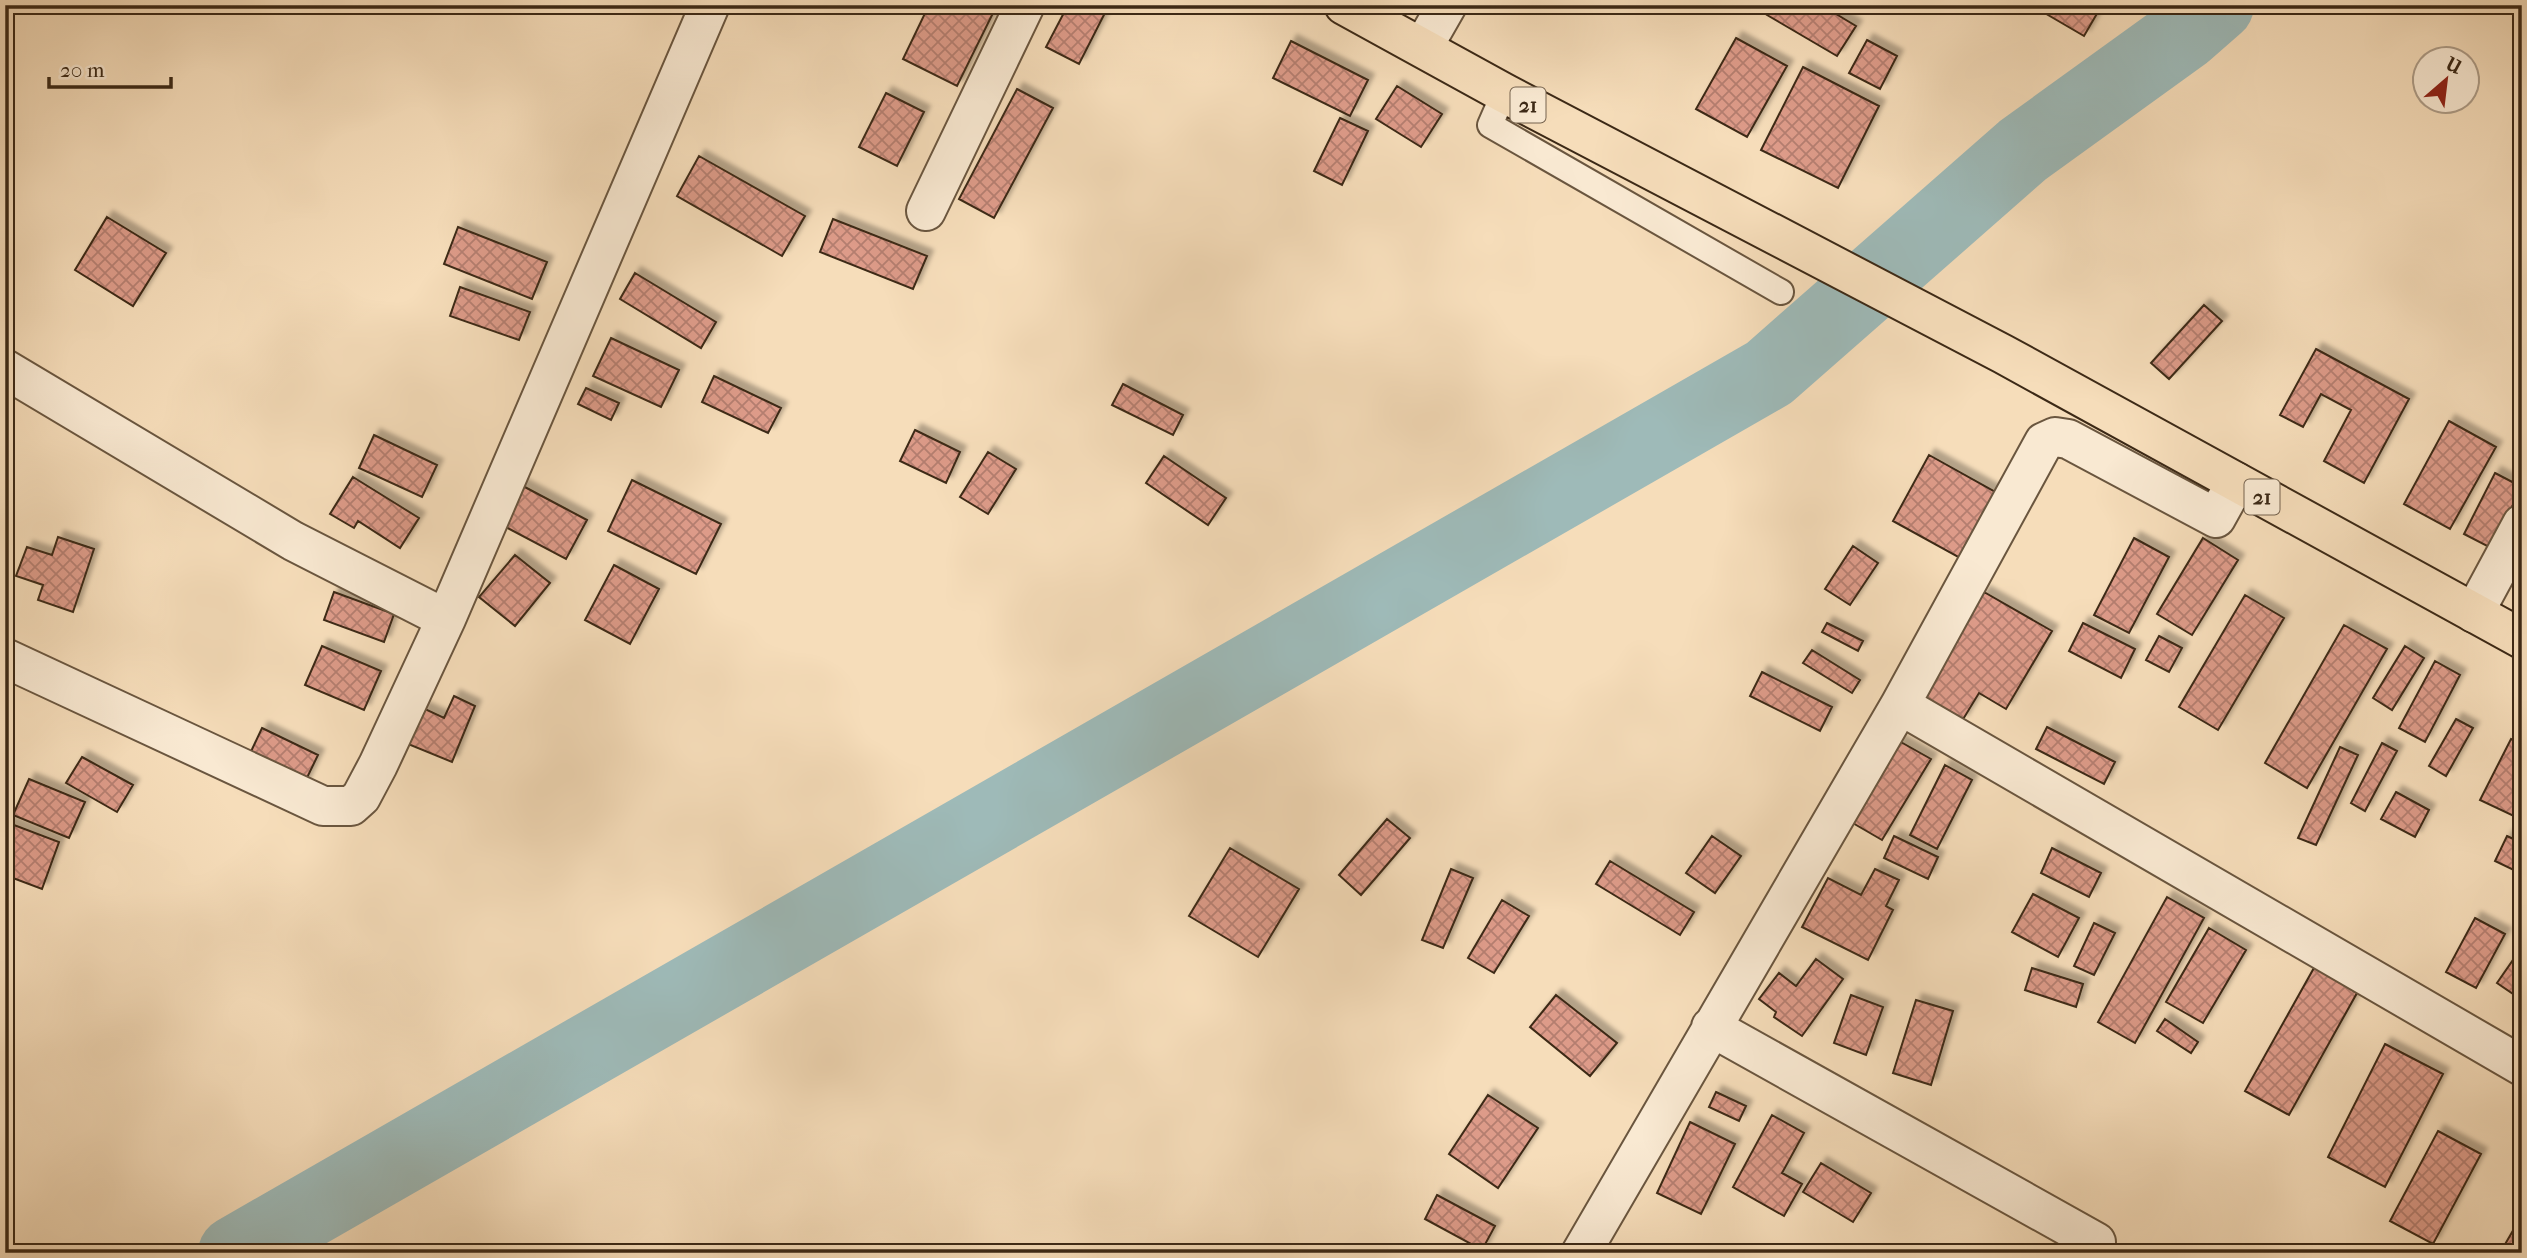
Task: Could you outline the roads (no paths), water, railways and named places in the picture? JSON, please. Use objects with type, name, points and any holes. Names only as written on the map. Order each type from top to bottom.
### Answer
[{"type":"highway","name":"21","points":[[1343,5],[1504,93],[2003,354],[2522,639]]},
{"type":"street","points":[[5,658],[323,806],[351,806],[361,797],[446,619],[710,5]]},
{"type":"street","points":[[926,211],[1025,5]]},
{"type":"street","points":[[1423,47],[1447,5]]},
{"type":"street","points":[[5,369],[293,541],[446,619]]},
{"type":"street","points":[[1581,1253],[1899,705],[2044,442],[2055,437],[2068,439],[2216,518],[2236,482]]},
{"type":"street","points":[[2474,613],[2522,524]]},
{"type":"street","points":[[1899,705],[2522,1066]]},
{"type":"street","points":[[1711,1027],[2096,1242]]},
{"type":"lane","points":[[1504,93],[1490,125],[1781,292]]},
{"type":"waterway","points":[[235,1253],[1769,373],[2023,150],[2185,33],[2217,5]]}]
